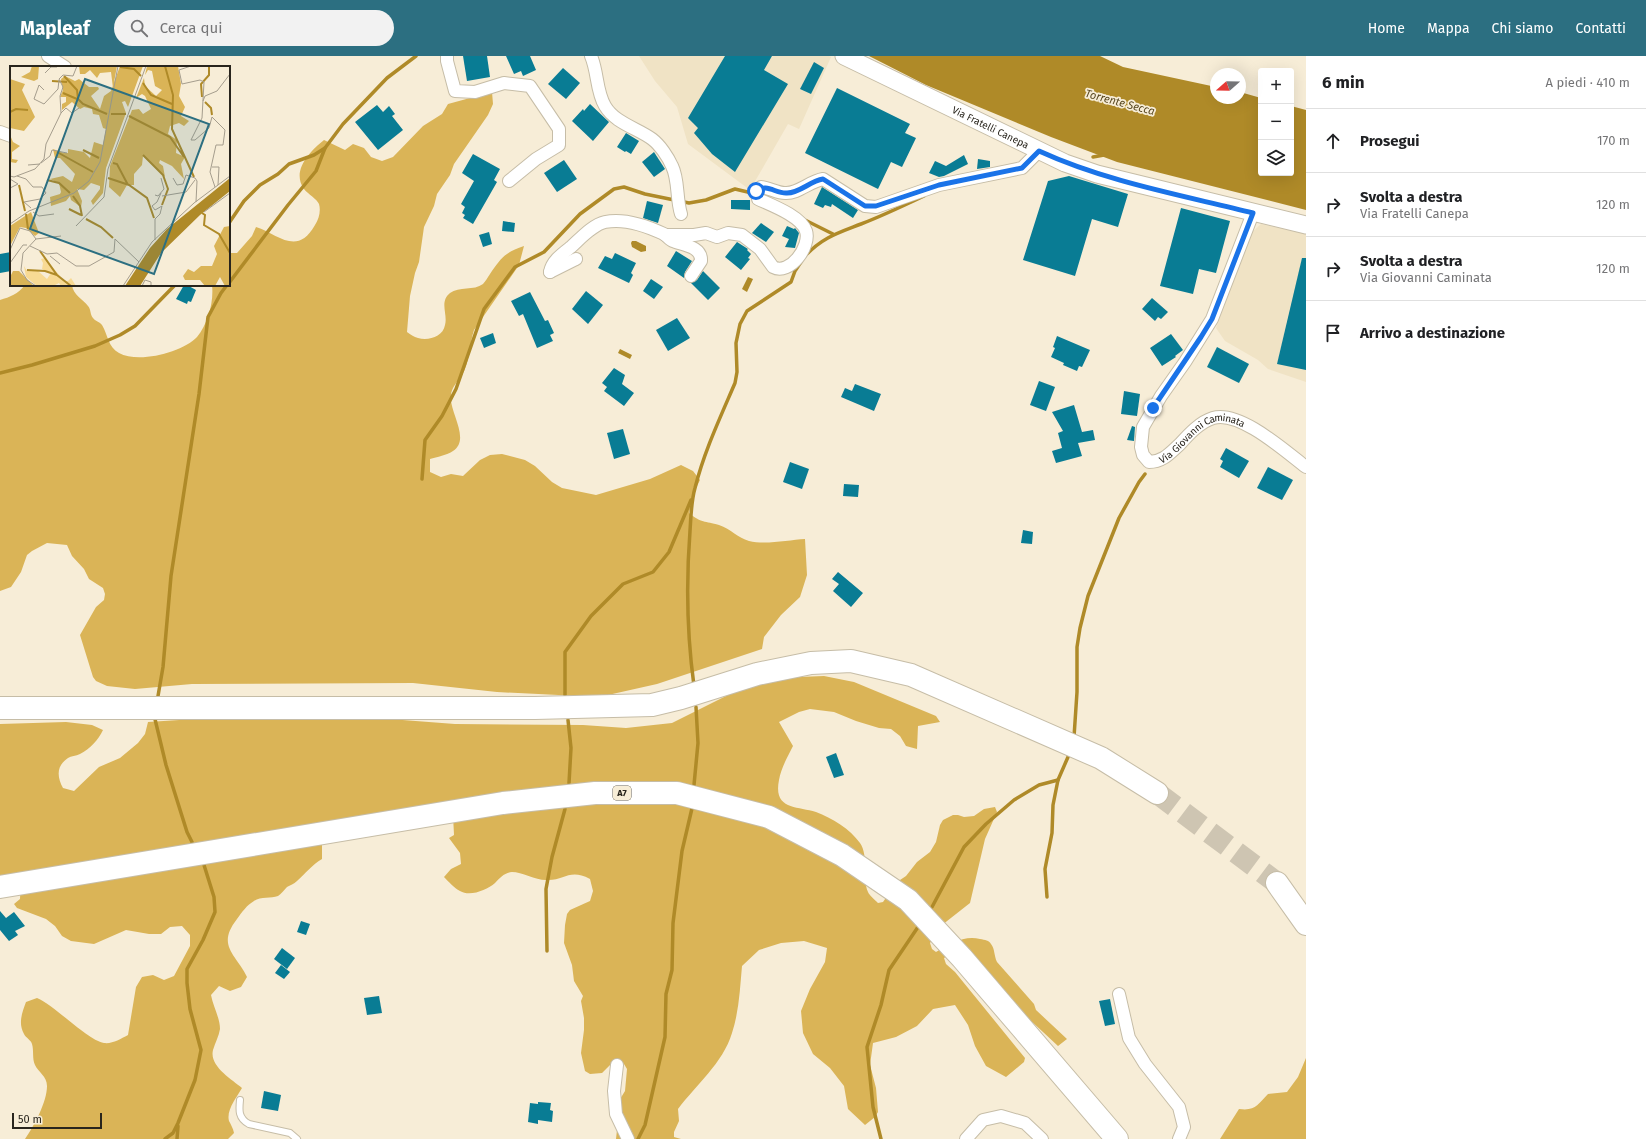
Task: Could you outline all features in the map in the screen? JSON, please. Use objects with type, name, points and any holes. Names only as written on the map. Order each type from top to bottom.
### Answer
[{"type":"highway","points":[[0,708],[535,708],[652,705],[682,698],[757,674],[811,663],[851,661],[911,675],[1101,758],[1157,793]]},
{"type":"highway","name":"A7","points":[[0,887],[503,804],[595,792],[677,793],[769,817],[842,855],[908,900],[962,958],[1117,1139]]},
{"type":"highway","points":[[1277,883],[1306,924]]},
{"type":"main road","name":"Via Fratelli Canepa","points":[[844,56],[1065,163],[1097,174],[1306,225]]},
{"type":"street","points":[[48,56],[63,66]]},
{"type":"street","points":[[447,56],[455,90],[475,92],[504,83],[530,86],[559,129],[559,145],[536,160],[509,181]]},
{"type":"street","points":[[591,56],[605,107],[616,118],[652,139],[672,165],[675,173],[678,206],[681,214]]},
{"type":"street","points":[[0,132],[10,136]]},
{"type":"street","points":[[666,235],[694,235],[706,233],[717,237],[728,233],[742,235],[760,249],[773,266],[776,268],[786,268],[795,262],[806,244],[806,230],[800,222],[758,198],[756,191],[761,188],[767,188],[785,193],[792,192],[816,180],[823,179],[865,206],[876,206],[939,185],[1022,168],[1039,151]]},
{"type":"street","name":"Via Giovanni Caminata","points":[[1253,213],[1212,319],[1189,356],[1161,396],[1144,427],[1141,447],[1143,455],[1149,462],[1162,460],[1195,428],[1214,418],[1233,419],[1249,424],[1306,467]]},
{"type":"street","points":[[576,259],[550,272],[551,267],[558,258],[592,229],[602,223],[625,222],[639,224],[666,235],[675,242],[687,244],[700,256],[701,260],[691,276]]},
{"type":"street","points":[[1119,994],[1129,1038],[1145,1064],[1179,1108],[1184,1127],[1179,1139]]},
{"type":"street","points":[[617,1065],[614,1091],[616,1114],[628,1139]]},
{"type":"street","points":[[966,1139],[983,1120],[1001,1116],[1025,1123],[1042,1139]]},
{"type":"lane","points":[[240,1100],[238,1112],[243,1121],[249,1124],[290,1133],[297,1139]]},
{"type":"shaded area","points":[[639,56],[831,57],[799,129],[788,124],[750,190],[688,144],[677,107],[655,81]]},
{"type":"shaded area","points":[[492,92],[493,104],[488,115],[454,164],[450,175],[437,194],[434,206],[424,227],[419,262],[410,296],[407,332],[422,339],[434,337],[441,333],[444,329],[446,321],[444,304],[450,293],[483,284],[504,256],[524,246],[519,265],[474,330],[465,370],[452,390],[451,402],[460,433],[458,446],[451,452],[430,459],[430,472],[441,477],[451,474],[463,476],[480,460],[490,455],[502,454],[525,460],[535,466],[552,482],[562,488],[596,495],[650,479],[681,465],[693,471],[700,480],[695,490],[689,513],[697,519],[719,525],[749,541],[770,542],[805,539],[807,575],[800,597],[781,615],[764,637],[762,649],[657,684],[599,697],[497,692],[413,683],[192,684],[135,689],[107,686],[96,681],[93,677],[80,635],[96,607],[104,600],[105,594],[103,588],[89,579],[84,569],[72,556],[67,545],[47,543],[32,551],[27,555],[21,572],[11,587],[0,591],[0,300],[14,295],[24,286],[72,286],[74,292],[89,307],[92,317],[102,325],[113,348],[119,353],[128,356],[149,357],[171,352],[190,342],[201,332],[211,305],[212,286],[230,286],[230,253],[237,253],[252,236],[256,227],[287,241],[294,242],[301,240],[308,235],[318,220],[320,209],[316,200],[304,189],[300,175],[301,168],[308,156],[324,140],[345,150],[353,144],[364,148],[371,157],[382,161],[393,157],[423,126],[442,114],[448,104]]},
{"type":"shaded area","points":[[1261,224],[1306,234],[1306,382],[1268,369],[1258,360],[1225,341],[1216,328],[1251,233]]},
{"type":"shaded area","points":[[824,676],[854,682],[936,716],[940,722],[918,726],[917,749],[906,746],[900,736],[891,729],[879,728],[834,712],[810,709],[799,712],[779,722],[793,746],[780,776],[778,790],[780,797],[783,802],[788,805],[816,812],[828,817],[840,824],[856,838],[863,848],[865,880],[868,892],[878,903],[883,902],[897,882],[906,876],[917,862],[930,852],[936,842],[940,825],[943,820],[953,815],[964,817],[974,816],[984,809],[995,807],[997,812],[985,839],[970,903],[942,925],[930,943],[932,949],[936,952],[952,943],[968,938],[985,940],[989,942],[993,948],[997,962],[1034,1004],[1036,1010],[1067,1039],[1058,1046],[1014,1005],[962,948],[944,958],[946,964],[955,972],[1025,1058],[1024,1062],[1006,1077],[986,1066],[975,1046],[968,1025],[955,1005],[933,1009],[917,1026],[896,1037],[873,1043],[870,1065],[876,1088],[878,1112],[875,1117],[865,1125],[848,1109],[844,1086],[830,1068],[813,1054],[803,1033],[801,1011],[810,989],[825,962],[827,948],[804,941],[781,943],[759,950],[742,966],[738,1008],[732,1033],[728,1044],[716,1064],[678,1109],[679,1121],[674,1132],[674,1137],[681,1139],[616,1139],[617,1130],[614,1109],[625,1091],[627,1069],[620,1061],[614,1061],[602,1073],[590,1074],[585,1071],[581,1053],[584,1030],[584,1018],[581,1001],[583,996],[574,981],[572,965],[564,943],[567,914],[570,910],[590,901],[593,891],[590,879],[583,876],[572,875],[552,880],[542,880],[512,872],[504,875],[492,886],[483,890],[473,893],[464,893],[454,887],[444,877],[451,869],[461,864],[460,853],[449,838],[454,835],[453,815],[322,829],[322,859],[278,896],[257,899],[251,903],[237,919],[228,936],[228,943],[233,956],[247,977],[241,987],[230,991],[219,986],[211,995],[220,1029],[213,1050],[214,1061],[222,1072],[242,1088],[229,1112],[228,1117],[234,1133],[228,1139],[25,1139],[36,1121],[45,1099],[47,1086],[46,1079],[36,1068],[34,1063],[33,1046],[22,1030],[21,1026],[21,1018],[26,1002],[37,998],[54,1008],[97,1041],[110,1043],[116,1041],[128,1035],[136,987],[142,977],[153,975],[164,980],[174,976],[190,946],[190,935],[182,926],[170,927],[161,934],[149,934],[126,930],[94,944],[71,941],[62,936],[55,926],[46,919],[17,908],[14,904],[20,899],[21,874],[0,877],[0,724],[66,722],[92,725],[103,730],[91,746],[84,752],[68,758],[61,765],[59,776],[63,788],[74,791],[99,767],[120,758],[138,743],[145,734],[148,722],[242,716],[363,717],[455,724],[583,725],[626,728],[672,723],[742,688],[799,677]]},
{"type":"shaded area","points":[[1306,1058],[1306,1139],[1220,1139],[1239,1109],[1253,1108],[1268,1094],[1287,1092],[1298,1077]]},
{"type":"water","name":"Torrente Secca","points":[[869,56],[1100,56],[1123,67],[1210,86],[1210,104],[1246,104],[1246,94],[1258,97],[1258,176],[1294,176],[1294,107],[1306,110],[1306,210],[1117,162],[1051,137],[926,85]]},
{"type":"water","points":[[632,241],[636,241],[646,246],[646,251],[641,252],[632,247]]},
{"type":"water","points":[[748,277],[753,279],[747,292],[742,289]]},
{"type":"water","points":[[620,349],[632,355],[630,359],[618,353]]},
{"type":"building","points":[[463,56],[487,56],[490,77],[467,81]]},
{"type":"building","points":[[506,56],[530,56],[536,70],[523,76],[521,71],[514,74]]},
{"type":"building","points":[[725,56],[772,56],[764,70],[788,84],[735,172],[712,154],[694,133],[698,128],[688,118]]},
{"type":"building","points":[[814,62],[824,68],[811,94],[800,89]]},
{"type":"building","points":[[563,68],[580,83],[566,99],[548,84]]},
{"type":"building","points":[[837,88],[910,124],[905,133],[916,138],[902,167],[891,162],[878,189],[805,153]]},
{"type":"building","points":[[590,104],[609,122],[593,141],[572,121]]},
{"type":"building","points":[[377,105],[383,112],[389,106],[395,114],[392,116],[403,130],[378,150],[355,122]]},
{"type":"building","points":[[626,133],[639,141],[631,154],[617,147]]},
{"type":"building","points":[[654,152],[665,169],[654,177],[642,162]]},
{"type":"building","points":[[473,154],[500,169],[494,180],[497,182],[473,224],[463,218],[465,215],[462,213],[465,207],[461,204],[474,181],[462,173]]},
{"type":"building","points":[[964,155],[968,164],[944,176],[939,177],[929,173],[935,161],[946,166]]},
{"type":"building","points":[[978,159],[990,161],[990,167],[977,169]]},
{"type":"building","points":[[564,160],[577,179],[557,192],[544,173]]},
{"type":"building","points":[[1069,176],[1128,194],[1118,227],[1092,219],[1075,276],[1023,260],[1048,181]]},
{"type":"building","points":[[822,187],[858,210],[853,218],[832,204],[831,207],[825,205],[823,208],[814,204]]},
{"type":"building","points":[[731,200],[750,200],[750,210],[731,209]]},
{"type":"building","points":[[647,201],[663,205],[658,223],[643,218]]},
{"type":"building","points":[[1181,208],[1230,221],[1216,273],[1199,269],[1193,294],[1160,286]]},
{"type":"building","points":[[503,221],[515,223],[514,232],[502,231]]},
{"type":"building","points":[[761,223],[774,232],[766,242],[752,233]]},
{"type":"building","points":[[787,226],[794,229],[795,228],[799,233],[795,248],[785,247],[789,239],[782,236]]},
{"type":"building","points":[[489,232],[492,244],[483,247],[479,235]]},
{"type":"building","points":[[737,242],[748,249],[747,250],[751,254],[748,258],[750,259],[741,270],[725,257]]},
{"type":"building","points":[[676,251],[692,261],[685,272],[684,278],[667,266]]},
{"type":"building","points":[[10,252],[10,271],[0,273],[0,254]]},
{"type":"building","points":[[615,253],[636,263],[631,273],[633,275],[629,283],[598,268],[605,256],[612,259]]},
{"type":"building","points":[[1302,258],[1306,258],[1306,370],[1277,364]]},
{"type":"building","points":[[703,271],[720,288],[708,300],[691,283],[697,280]]},
{"type":"building","points":[[651,279],[663,287],[654,299],[643,291]]},
{"type":"building","points":[[183,286],[189,286],[196,290],[191,302],[188,301],[187,304],[176,299]]},
{"type":"building","points":[[586,291],[603,305],[588,324],[572,309]]},
{"type":"building","points":[[530,292],[545,321],[548,320],[554,333],[550,335],[553,341],[537,348],[523,314],[519,316],[511,301]]},
{"type":"building","points":[[1152,298],[1168,312],[1161,319],[1158,317],[1155,321],[1142,309]]},
{"type":"building","points":[[677,318],[690,338],[668,351],[656,330]]},
{"type":"building","points":[[493,333],[496,343],[484,348],[480,338]]},
{"type":"building","points":[[1171,334],[1183,350],[1175,356],[1176,357],[1162,366],[1150,348]]},
{"type":"building","points":[[1057,336],[1090,350],[1082,367],[1079,366],[1077,371],[1063,365],[1064,363],[1051,357],[1055,348],[1053,347]]},
{"type":"building","points":[[1217,347],[1249,364],[1239,383],[1207,367]]},
{"type":"building","points":[[614,368],[625,375],[622,384],[634,393],[624,406],[604,391],[607,387],[602,383]]},
{"type":"building","points":[[1039,381],[1055,387],[1046,411],[1030,405]]},
{"type":"building","points":[[855,384],[881,394],[874,411],[841,397],[845,388],[852,391]]},
{"type":"building","points":[[1124,391],[1140,394],[1137,416],[1121,414]]},
{"type":"building","points":[[1074,405],[1082,432],[1093,430],[1095,440],[1078,443],[1082,456],[1056,463],[1052,451],[1062,448],[1058,433],[1063,431],[1052,412]]},
{"type":"building","points":[[1132,426],[1135,427],[1134,441],[1127,440]]},
{"type":"building","points":[[623,429],[630,454],[614,459],[607,433]]},
{"type":"building","points":[[1226,448],[1249,461],[1239,478],[1220,467],[1223,461],[1220,459]]},
{"type":"building","points":[[790,462],[809,469],[802,489],[783,482]]},
{"type":"building","points":[[1268,467],[1293,480],[1282,500],[1257,488]]},
{"type":"building","points":[[844,484],[859,485],[858,497],[843,496]]},
{"type":"building","points":[[1023,530],[1033,532],[1032,544],[1021,543]]},
{"type":"building","points":[[838,572],[863,593],[851,607],[833,591],[839,584],[832,579]]},
{"type":"building","points":[[836,753],[844,775],[834,778],[826,757]]},
{"type":"building","points":[[0,911],[6,918],[14,912],[25,926],[15,931],[18,935],[9,941],[0,930]]},
{"type":"building","points":[[301,921],[310,924],[306,935],[297,932]]},
{"type":"building","points":[[282,948],[295,958],[287,969],[274,959]]},
{"type":"building","points":[[281,965],[290,972],[284,979],[275,973]]},
{"type":"building","points":[[379,996],[382,1013],[367,1015],[364,998]]},
{"type":"building","points":[[1110,999],[1115,1024],[1105,1026],[1099,1001]]},
{"type":"building","points":[[264,1091],[281,1095],[278,1111],[261,1108]]},
{"type":"building","points":[[538,1102],[551,1103],[550,1110],[553,1111],[552,1122],[538,1120],[538,1124],[528,1122],[530,1103],[538,1104]]},
{"type":"waterway","points":[[230,222],[244,201],[260,185],[278,174],[289,164],[314,155],[325,148],[343,124],[387,78],[416,56]]},
{"type":"waterway","points":[[230,282],[288,205],[316,171],[325,148]]},
{"type":"waterway","points":[[1093,157],[1104,155]]},
{"type":"waterway","points":[[422,479],[425,440],[442,416],[456,389],[484,309],[515,267],[544,252],[580,214],[614,189],[624,187],[645,194],[689,203],[706,200],[735,189],[756,194]]},
{"type":"waterway","points":[[805,256],[818,244],[831,236],[869,221],[924,196]]},
{"type":"waterway","points":[[803,219],[833,234]]},
{"type":"waterway","points":[[694,686],[690,648],[688,589],[691,515],[695,488],[708,448],[735,383],[737,372],[736,343],[740,324],[747,311],[791,282],[795,271],[801,262]]},
{"type":"waterway","points":[[0,373],[95,346],[120,335],[135,326],[174,286]]},
{"type":"waterway","points":[[158,696],[163,667],[171,576],[199,394],[208,317],[226,286]]},
{"type":"waterway","points":[[1074,737],[1077,692],[1077,647],[1088,596],[1119,518],[1145,474]]},
{"type":"waterway","points":[[565,695],[565,652],[591,616],[623,584],[653,572],[669,552],[691,500]]},
{"type":"waterway","points":[[694,785],[698,743],[696,707]]},
{"type":"waterway","points":[[154,715],[166,765],[187,832],[192,842]]},
{"type":"waterway","points":[[568,720],[571,748],[569,783]]},
{"type":"waterway","points":[[1047,897],[1045,869],[1052,833],[1053,805],[1058,780],[1068,757]]},
{"type":"waterway","points":[[932,907],[964,847],[986,824],[1014,800],[1039,785],[1058,780]]},
{"type":"waterway","points":[[638,1139],[645,1125],[665,1037],[666,994],[672,970],[673,923],[682,851],[693,804]]},
{"type":"waterway","points":[[547,951],[546,889],[552,857],[565,809]]},
{"type":"waterway","points":[[165,1139],[173,1133],[178,1123],[195,1080],[201,1050],[190,1009],[187,969],[203,940],[215,912],[214,897],[204,865]]},
{"type":"waterway","points":[[881,1139],[873,1107],[867,1047],[881,1005],[889,970],[920,924]]},
{"type":"waterway","points":[[177,1139],[178,1126]]},
{"type":"tunnel","points":[[1157,793],[1277,883]]},
{"type":"route","points":[[756,191],[761,188],[767,188],[785,193],[792,192],[816,180],[823,179],[841,189],[865,206],[876,206],[939,185],[1022,168],[1039,151],[1065,163],[1097,174],[1253,213],[1212,319],[1185,362],[1153,408]]}]
